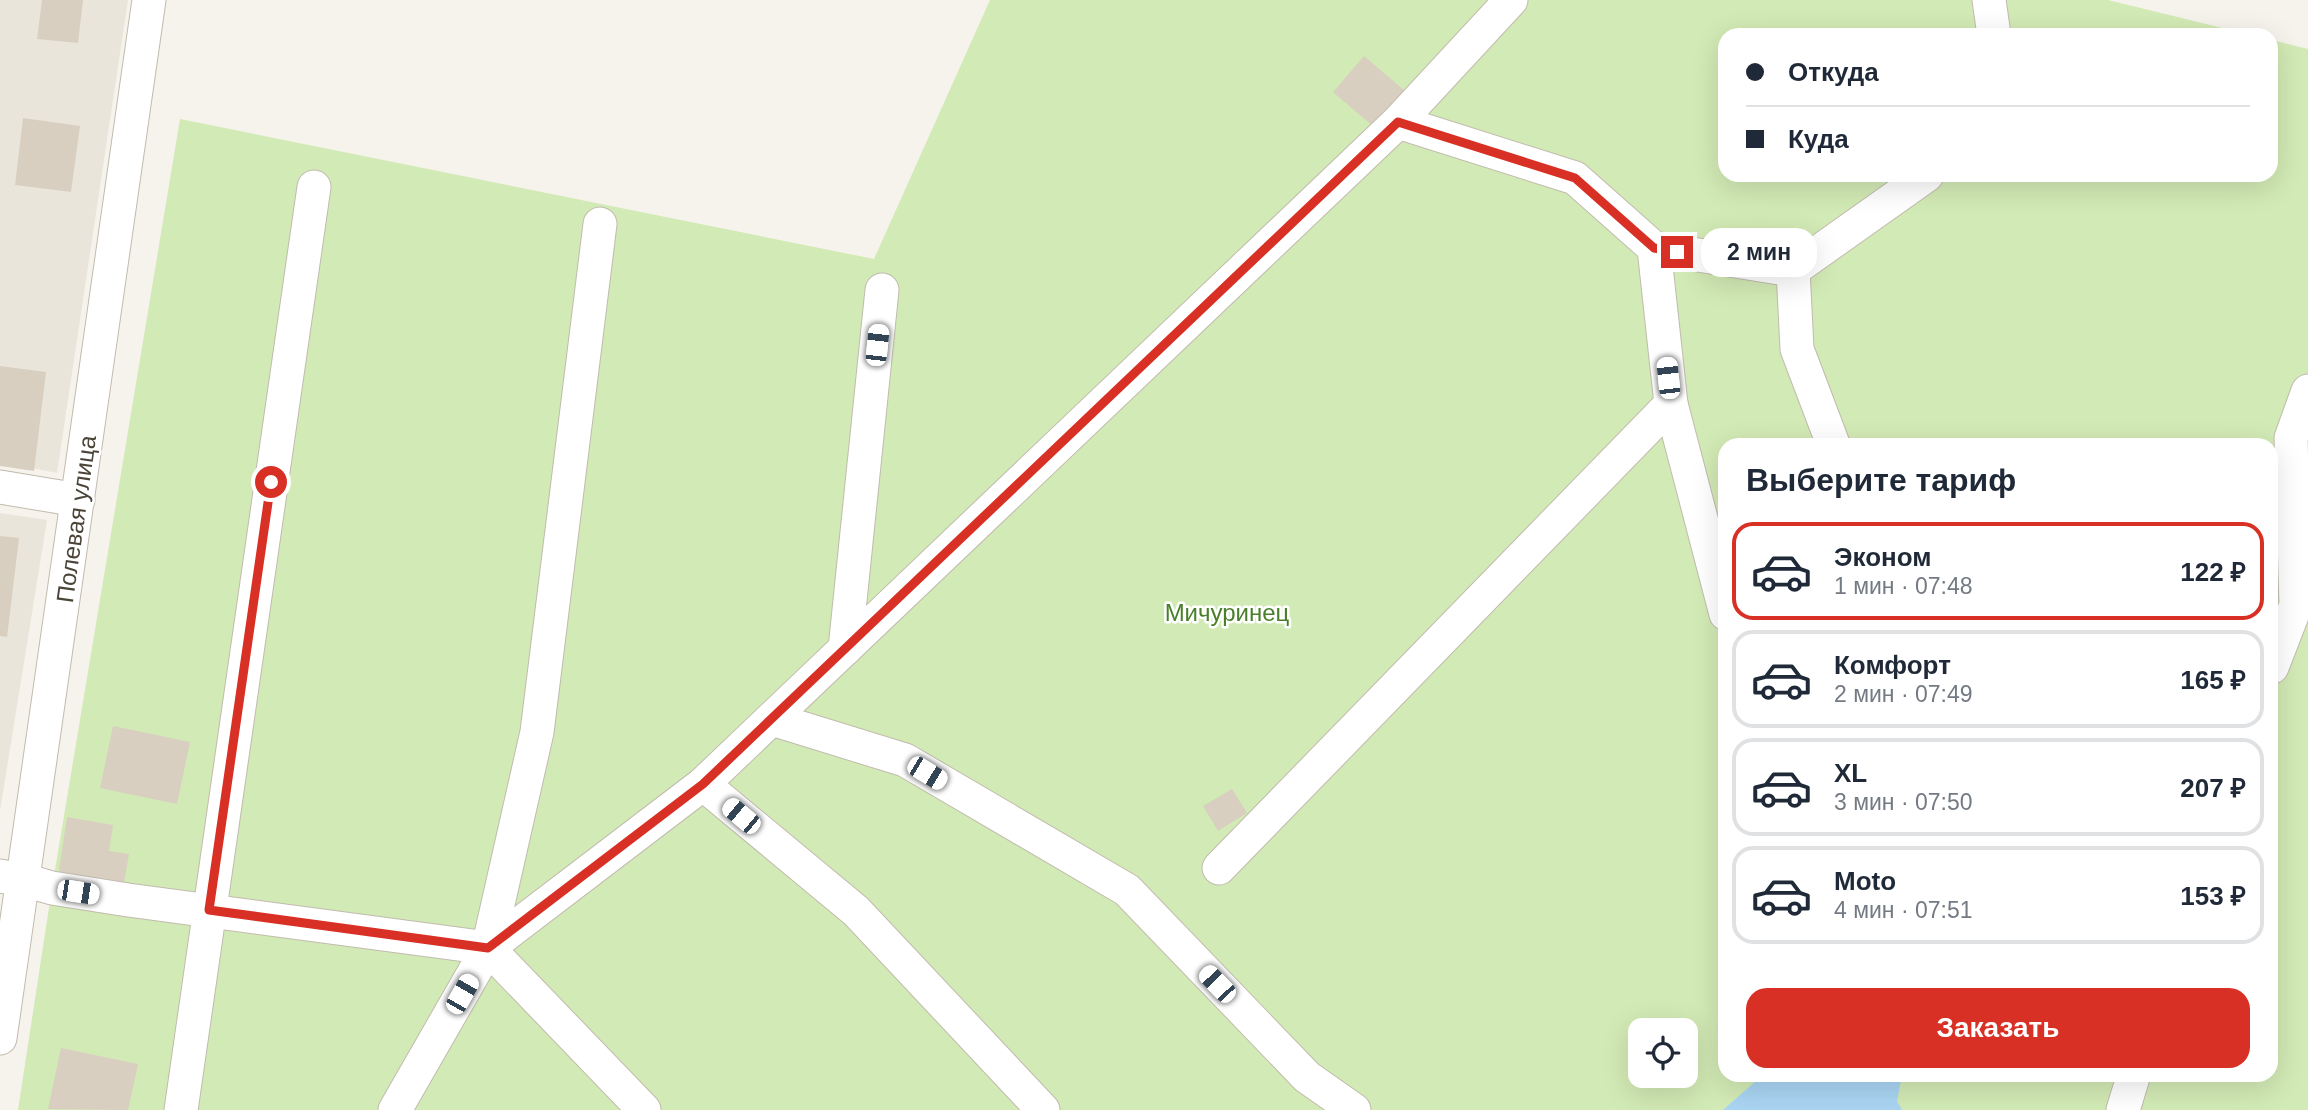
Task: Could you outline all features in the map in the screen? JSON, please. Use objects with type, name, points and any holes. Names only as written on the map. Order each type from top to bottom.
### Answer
[{"type":"street","name":"Полевая улица","points":[[0,1038],[12,878],[78,500],[149,0]]},
{"type":"street","points":[[488,948],[703,784],[1398,122],[1511,0]]},
{"type":"street","points":[[1989,0],[1993,28]]},
{"type":"street","points":[[1398,122],[1575,178],[1654,248],[1793,270],[1917,182]]},
{"type":"street","points":[[181,1110],[314,187]]},
{"type":"street","points":[[395,1110],[488,948],[537,732],[600,224]]},
{"type":"street","points":[[1654,248],[1671,404],[1718,583]]},
{"type":"street","points":[[1793,270],[1797,349],[1831,438]]},
{"type":"street","points":[[845,649],[883,290]]},
{"type":"street","points":[[2278,652],[2296,605],[2291,438],[2308,391]]},
{"type":"street","points":[[1219,868],[1671,404]]},
{"type":"street","points":[[0,487],[78,500]]},
{"type":"street","points":[[772,719],[905,760],[1127,890],[1307,1077],[1354,1110]]},
{"type":"street","points":[[703,784],[856,911],[1043,1110]]},
{"type":"street","points":[[12,878],[52,888],[488,948],[643,1110]]},
{"type":"street","points":[[2123,1110],[2132,1082]]},
{"type":"shaded area","points":[[0,0],[128,0],[57,473],[0,462]]},
{"type":"shaded area","points":[[0,513],[47,520],[0,811]]},
{"type":"green space","name":"Мичуринец","points":[[990,0],[2108,0],[2222,28],[1718,28],[1718,182],[2278,182],[2278,42],[2308,49],[2308,1110],[18,1110],[52,888],[180,119],[874,259]]},
{"type":"water","points":[[1755,1082],[1901,1082],[1897,1101],[1902,1110],[1723,1110]]},
{"type":"building","points":[[42,0],[83,0],[78,43],[37,39]]},
{"type":"building","points":[[1364,56],[1405,91],[1374,127],[1333,92]]},
{"type":"building","points":[[23,118],[80,126],[71,192],[15,185]]},
{"type":"building","points":[[0,366],[46,372],[34,471],[0,466]]},
{"type":"building","points":[[0,536],[19,538],[7,637],[0,636]]},
{"type":"building","points":[[113,726],[190,742],[177,804],[100,788]]},
{"type":"building","points":[[1232,789],[1247,813],[1218,831],[1203,806]]},
{"type":"building","points":[[67,817],[113,825],[109,851],[129,854],[122,894],[57,883]]},
{"type":"building","points":[[61,1048],[138,1064],[128,1110],[48,1109]]},
{"type":"route","points":[[271,482],[209,910],[488,948],[703,784],[1398,122],[1575,178],[1654,248],[1677,252]]}]
